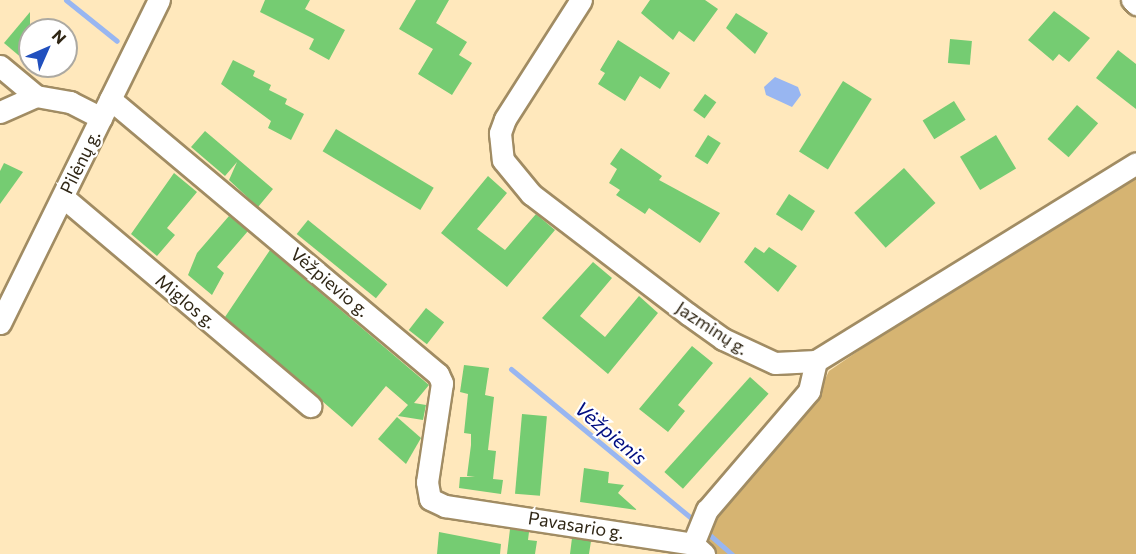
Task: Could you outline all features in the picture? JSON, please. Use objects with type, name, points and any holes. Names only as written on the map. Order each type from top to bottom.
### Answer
[{"type":"street","name":"Pilėnų g.","points":[[0,324],[159,0]]},
{"type":"street","name":"Jazminų g.","points":[[581,0],[502,126],[500,145],[513,176],[723,339],[776,363],[816,361],[1136,163]]},
{"type":"street","points":[[1132,0],[1136,4]]},
{"type":"street","points":[[0,66],[36,96],[70,102],[101,118]]},
{"type":"street","points":[[0,112],[36,96]]},
{"type":"street","name":"Vėžpievio g.","points":[[110,99],[438,374],[442,383],[427,482],[430,499],[445,506]]},
{"type":"street","name":"Miglos g.","points":[[63,197],[310,406]]},
{"type":"street","points":[[699,549],[707,510],[809,392],[816,361]]},
{"type":"street","name":"Pavasario g.","points":[[445,506],[699,549]]},
{"type":"shaded area","points":[[1136,161],[1136,554],[715,554],[699,540],[815,400],[829,371]]},
{"type":"water","points":[[775,77],[798,87],[801,95],[792,107],[766,95],[764,87]]},
{"type":"building","points":[[265,0],[310,0],[305,9],[345,30],[329,60],[309,49],[314,39],[260,12]]},
{"type":"building","points":[[416,0],[449,0],[436,23],[467,42],[459,55],[472,63],[452,95],[418,74],[433,49],[399,29]]},
{"type":"building","points":[[650,0],[705,0],[718,9],[694,42],[679,31],[673,40],[641,13]]},
{"type":"building","points":[[1054,11],[1090,38],[1069,62],[1059,54],[1053,61],[1028,40]]},
{"type":"building","points":[[736,13],[768,33],[755,54],[726,28]]},
{"type":"building","points":[[18,26],[18,55],[4,43]]},
{"type":"building","points":[[950,39],[972,41],[970,65],[948,63]]},
{"type":"building","points":[[618,40],[670,73],[660,89],[640,76],[625,101],[598,84],[605,73],[600,70]]},
{"type":"building","points":[[1118,50],[1136,64],[1136,109],[1096,78]]},
{"type":"building","points":[[233,60],[255,71],[253,76],[271,85],[269,90],[287,99],[285,104],[304,114],[291,140],[268,128],[271,121],[221,84]]},
{"type":"building","points":[[843,81],[872,99],[828,169],[799,151]]},
{"type":"building","points":[[705,94],[716,102],[705,118],[693,110]]},
{"type":"building","points":[[954,101],[966,120],[934,139],[923,121]]},
{"type":"building","points":[[1077,105],[1098,123],[1069,157],[1047,139]]},
{"type":"building","points":[[336,129],[434,188],[420,210],[323,151]]},
{"type":"building","points":[[205,131],[273,189],[258,207],[229,180],[237,162],[225,176],[191,147]]},
{"type":"building","points":[[708,135],[721,143],[707,164],[695,156]]},
{"type":"building","points":[[996,135],[1016,168],[980,190],[960,157]]},
{"type":"building","points":[[621,148],[662,176],[659,180],[720,213],[700,243],[649,208],[645,214],[616,195],[620,190],[609,183],[617,169],[610,164]]},
{"type":"building","points":[[4,163],[23,172],[0,204],[0,171]]},
{"type":"building","points":[[904,168],[935,203],[886,248],[854,213]]},
{"type":"building","points":[[174,173],[197,192],[167,228],[175,235],[157,256],[131,234]]},
{"type":"building","points":[[488,176],[507,193],[477,229],[505,250],[536,214],[555,230],[507,287],[441,233]]},
{"type":"building","points":[[789,194],[815,211],[802,231],[776,214]]},
{"type":"building","points":[[229,216],[248,231],[217,267],[224,273],[212,295],[188,275],[197,253]]},
{"type":"building","points":[[308,220],[387,284],[376,298],[297,234]]},
{"type":"building","points":[[755,247],[764,253],[769,247],[797,266],[778,292],[744,262]]},
{"type":"building","points":[[270,250],[429,385],[414,403],[426,405],[423,420],[398,416],[408,405],[386,386],[352,427],[225,317]]},
{"type":"building","points":[[593,262],[612,278],[580,316],[605,337],[639,296],[658,313],[608,374],[542,318]]},
{"type":"building","points":[[426,308],[444,322],[427,344],[409,330]]},
{"type":"building","points":[[692,346],[713,363],[678,405],[685,411],[668,432],[639,409]]},
{"type":"building","points":[[464,365],[489,368],[485,395],[494,397],[488,450],[496,451],[493,479],[503,480],[501,494],[459,488],[460,477],[475,477],[467,476],[471,434],[464,433],[468,394],[460,392]]},
{"type":"building","points":[[750,377],[769,394],[683,489],[664,472]]},
{"type":"building","points":[[522,414],[547,416],[540,496],[515,494]]},
{"type":"building","points":[[397,417],[421,438],[406,464],[378,439]]},
{"type":"building","points":[[584,468],[609,472],[608,483],[624,485],[618,493],[637,510],[580,502]]},
{"type":"building","points":[[510,529],[529,532],[528,540],[537,541],[535,554],[507,554]]},
{"type":"building","points":[[439,532],[501,544],[500,554],[437,554]]},
{"type":"building","points":[[572,538],[591,541],[589,554],[570,554]]},
{"type":"waterway","name":"Vėžpienis","points":[[66,0],[117,41]]},
{"type":"waterway","name":"Vėžpienis","points":[[511,369],[692,519]]},
{"type":"waterway","name":"Vėžpienis","points":[[704,530],[732,554]]}]
